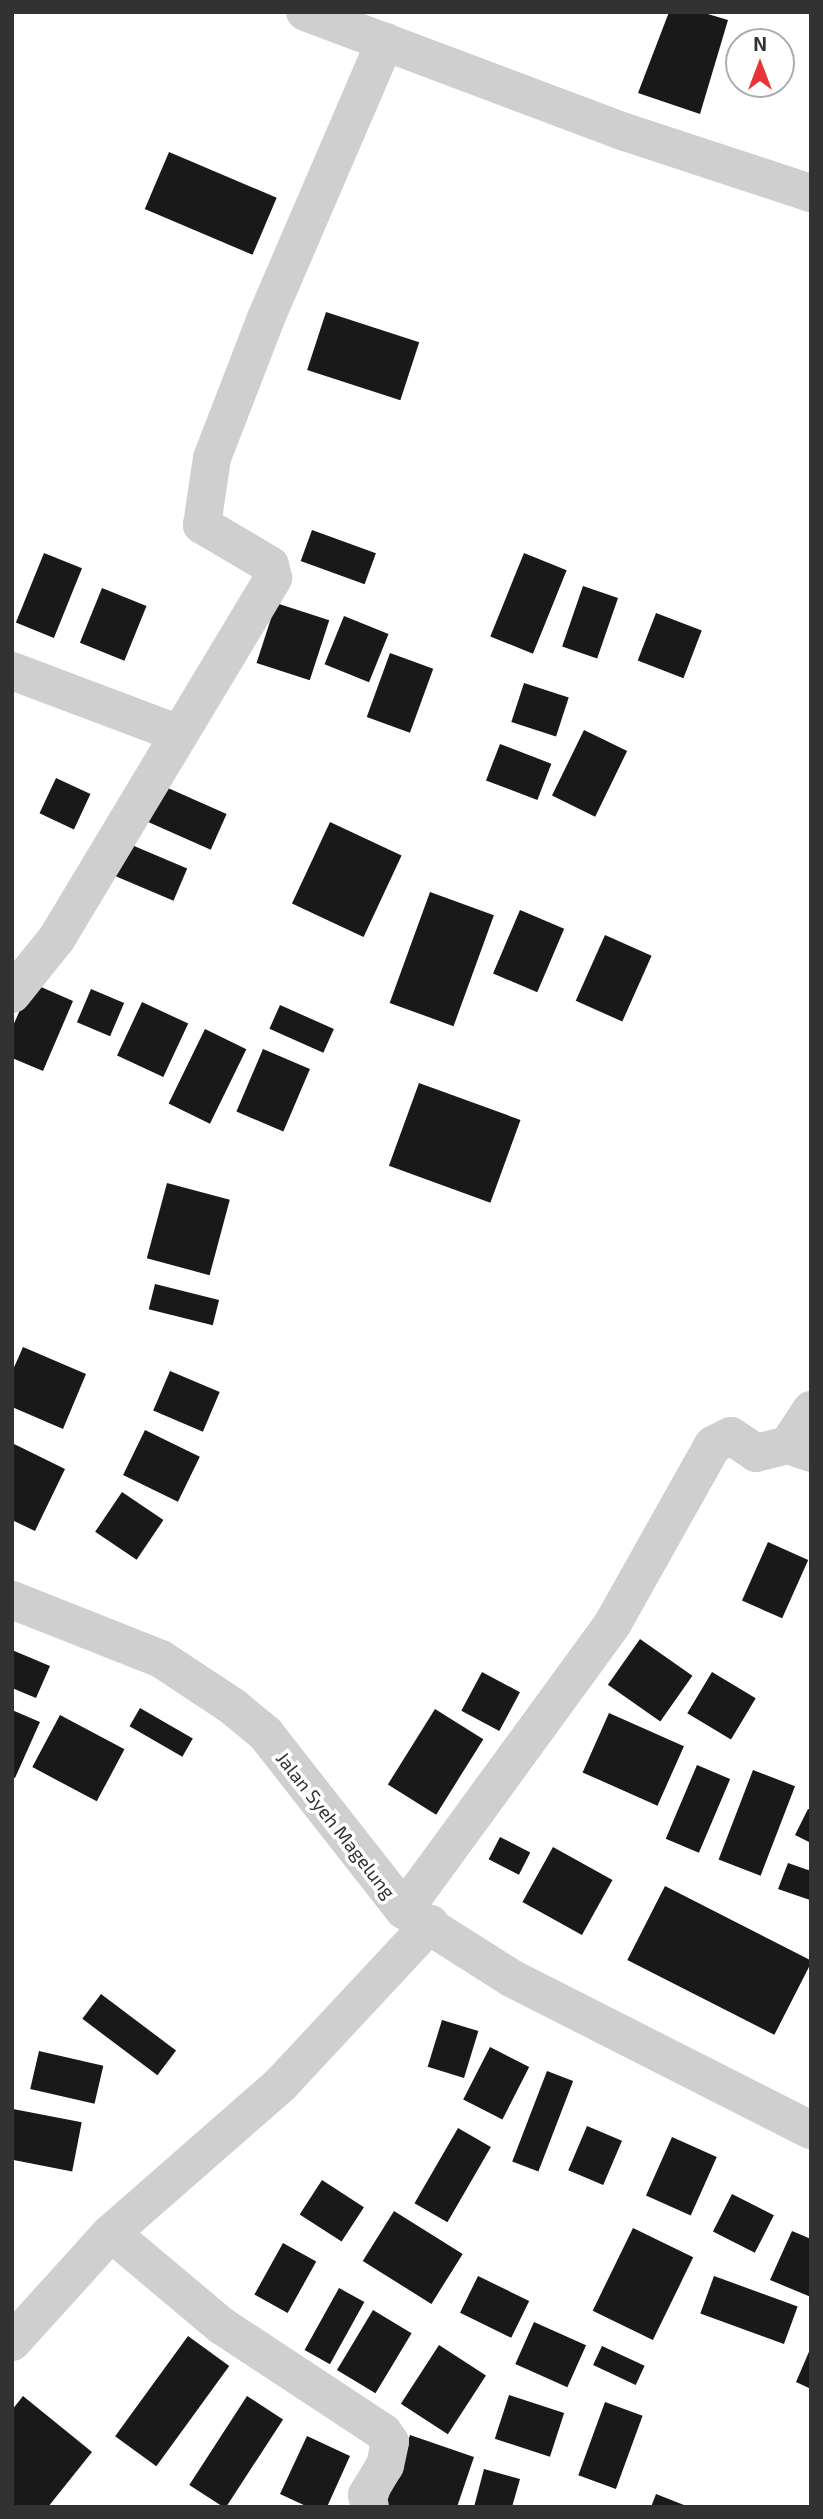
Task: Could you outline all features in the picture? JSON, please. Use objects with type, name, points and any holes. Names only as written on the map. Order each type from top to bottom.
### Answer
[{"type":"street","points":[[305,12],[625,132],[811,193]]},
{"type":"street","points":[[12,994],[57,938],[274,573],[270,565],[202,525],[212,458],[266,318],[385,43]]},
{"type":"street","points":[[12,671],[180,733]]},
{"type":"street","points":[[12,2342],[111,2233],[281,2084],[417,1917],[614,1623],[713,1444],[731,1436],[748,1450],[764,1454],[800,1449],[811,1410]]},
{"type":"street","name":"Jalan Syeh Magelung","points":[[12,1600],[161,1659],[232,1706],[265,1733],[417,1917],[511,1978],[811,2130]]},
{"type":"street","points":[[111,2233],[222,2326],[383,2432],[390,2442],[385,2465],[367,2495],[370,2507]]},
{"type":"building","points":[[669,12],[701,12],[728,20],[700,114],[638,93]]},
{"type":"building","points":[[169,152],[277,198],[252,255],[145,209]]},
{"type":"building","points":[[326,312],[419,342],[400,400],[307,370]]},
{"type":"building","points":[[312,530],[376,553],[365,584],[301,561]]},
{"type":"building","points":[[44,553],[82,568],[54,638],[16,623]]},
{"type":"building","points":[[524,553],[567,570],[533,654],[490,636]]},
{"type":"building","points":[[583,586],[618,598],[597,659],[562,647]]},
{"type":"building","points":[[102,588],[147,606],[124,661],[80,643]]},
{"type":"building","points":[[276,603],[329,620],[310,680],[257,663]]},
{"type":"building","points":[[656,613],[702,631],[683,678],[638,661]]},
{"type":"building","points":[[344,616],[389,634],[369,682],[325,664]]},
{"type":"building","points":[[390,653],[433,669],[410,733],[367,717]]},
{"type":"building","points":[[524,683],[569,698],[556,737],[511,722]]},
{"type":"building","points":[[584,730],[627,751],[595,817],[552,796]]},
{"type":"building","points":[[500,744],[551,764],[537,800],[486,780]]},
{"type":"building","points":[[56,778],[90,794],[74,829],[40,813]]},
{"type":"building","points":[[159,784],[227,814],[211,850],[143,820]]},
{"type":"building","points":[[330,822],[402,855],[364,937],[292,904]]},
{"type":"building","points":[[120,840],[187,869],[174,901],[106,872]]},
{"type":"building","points":[[430,892],[494,915],[454,1026],[390,1003]]},
{"type":"building","points":[[520,910],[564,929],[537,992],[493,974]]},
{"type":"building","points":[[605,935],[652,956],[622,1022],[576,1001]]},
{"type":"building","points":[[32,983],[73,1001],[43,1071],[12,1058],[12,1028]]},
{"type":"building","points":[[91,989],[124,1003],[110,1036],[77,1022]]},
{"type":"building","points":[[142,1002],[188,1024],[163,1077],[117,1055]]},
{"type":"building","points":[[280,1005],[334,1029],[323,1053],[269,1029]]},
{"type":"building","points":[[205,1029],[246,1049],[210,1124],[169,1104]]},
{"type":"building","points":[[263,1049],[310,1069],[283,1132],[236,1112]]},
{"type":"building","points":[[419,1083],[520,1120],[490,1203],[389,1166]]},
{"type":"building","points":[[167,1183],[230,1200],[210,1275],[147,1258]]},
{"type":"building","points":[[155,1284],[219,1300],[213,1325],[149,1309]]},
{"type":"building","points":[[23,1347],[86,1374],[63,1429],[12,1407],[12,1372]]},
{"type":"building","points":[[170,1371],[220,1392],[203,1432],[153,1411]]},
{"type":"building","points":[[145,1430],[200,1457],[178,1502],[123,1475]]},
{"type":"building","points":[[12,1443],[65,1469],[35,1531],[12,1520]]},
{"type":"building","points":[[122,1492],[163,1520],[137,1560],[95,1532]]},
{"type":"building","points":[[768,1542],[808,1560],[782,1618],[742,1600]]},
{"type":"building","points":[[640,1639],[692,1676],[660,1722],[608,1685]]},
{"type":"building","points":[[12,1650],[50,1666],[36,1698],[12,1688]]},
{"type":"building","points":[[482,1672],[520,1692],[499,1731],[461,1711]]},
{"type":"building","points":[[712,1672],[756,1698],[731,1739],[687,1713]]},
{"type":"building","points":[[140,1708],[193,1738],[182,1757],[130,1726]]},
{"type":"building","points":[[435,1709],[483,1739],[436,1815],[388,1784]]},
{"type":"building","points":[[12,1710],[40,1722],[15,1778],[12,1777]]},
{"type":"building","points":[[609,1713],[684,1746],[657,1806],[583,1772]]},
{"type":"building","points":[[60,1715],[124,1749],[97,1801],[32,1767]]},
{"type":"building","points":[[697,1765],[730,1779],[699,1853],[666,1839]]},
{"type":"building","points":[[753,1770],[795,1786],[761,1876],[719,1860]]},
{"type":"building","points":[[808,1809],[811,1810],[811,1843],[795,1835]]},
{"type":"building","points":[[500,1837],[530,1852],[519,1875],[489,1859]]},
{"type":"building","points":[[553,1847],[612,1880],[582,1935],[522,1902]]},
{"type":"building","points":[[788,1863],[811,1871],[810,1900],[778,1889]]},
{"type":"building","points":[[665,1886],[811,1960],[774,2035],[627,1960]]},
{"type":"building","points":[[101,1994],[176,2051],[157,2075],[82,2019]]},
{"type":"building","points":[[442,2020],[478,2031],[464,2078],[428,2067]]},
{"type":"building","points":[[490,2047],[529,2067],[502,2120],[463,2100]]},
{"type":"building","points":[[39,2051],[103,2066],[95,2104],[30,2089]]},
{"type":"building","points":[[547,2071],[573,2081],[538,2172],[512,2162]]},
{"type":"building","points":[[13,2109],[82,2122],[72,2171],[12,2160]]},
{"type":"building","points":[[587,2126],[622,2141],[603,2185],[568,2170]]},
{"type":"building","points":[[458,2128],[491,2147],[447,2222],[414,2203]]},
{"type":"building","points":[[672,2137],[717,2157],[691,2215],[646,2195]]},
{"type":"building","points":[[322,2180],[364,2207],[342,2242],[300,2214]]},
{"type":"building","points":[[732,2194],[774,2215],[755,2253],[713,2231]]},
{"type":"building","points":[[394,2211],[463,2254],[431,2304],[363,2261]]},
{"type":"building","points":[[633,2228],[693,2257],[653,2340],[593,2311]]},
{"type":"building","points":[[792,2231],[811,2239],[811,2297],[770,2280]]},
{"type":"building","points":[[283,2243],[316,2261],[288,2313],[254,2295]]},
{"type":"building","points":[[478,2276],[529,2301],[511,2338],[460,2313]]},
{"type":"building","points":[[714,2276],[798,2306],[784,2344],[700,2314]]},
{"type":"building","points":[[339,2288],[364,2302],[330,2364],[305,2350]]},
{"type":"building","points":[[373,2310],[412,2333],[376,2393],[337,2370]]},
{"type":"building","points":[[534,2322],[586,2345],[567,2387],[515,2364]]},
{"type":"building","points":[[188,2336],[229,2366],[156,2466],[115,2436]]},
{"type":"building","points":[[439,2345],[486,2375],[448,2434],[401,2404]]},
{"type":"building","points":[[602,2346],[645,2366],[636,2385],[593,2365]]},
{"type":"building","points":[[811,2347],[811,2389],[796,2382]]},
{"type":"building","points":[[509,2395],[564,2413],[550,2457],[495,2439]]},
{"type":"building","points":[[23,2396],[92,2452],[48,2507],[12,2507],[12,2410]]},
{"type":"building","points":[[247,2396],[283,2419],[226,2507],[189,2485]]},
{"type":"building","points":[[605,2402],[643,2416],[616,2489],[578,2475]]},
{"type":"building","points":[[410,2435],[474,2457],[457,2507],[385,2507]]},
{"type":"building","points":[[307,2436],[350,2456],[327,2507],[308,2507],[280,2494]]},
{"type":"building","points":[[484,2469],[520,2479],[512,2507],[474,2507]]},
{"type":"building","points":[[656,2494],[689,2507],[651,2507]]}]
